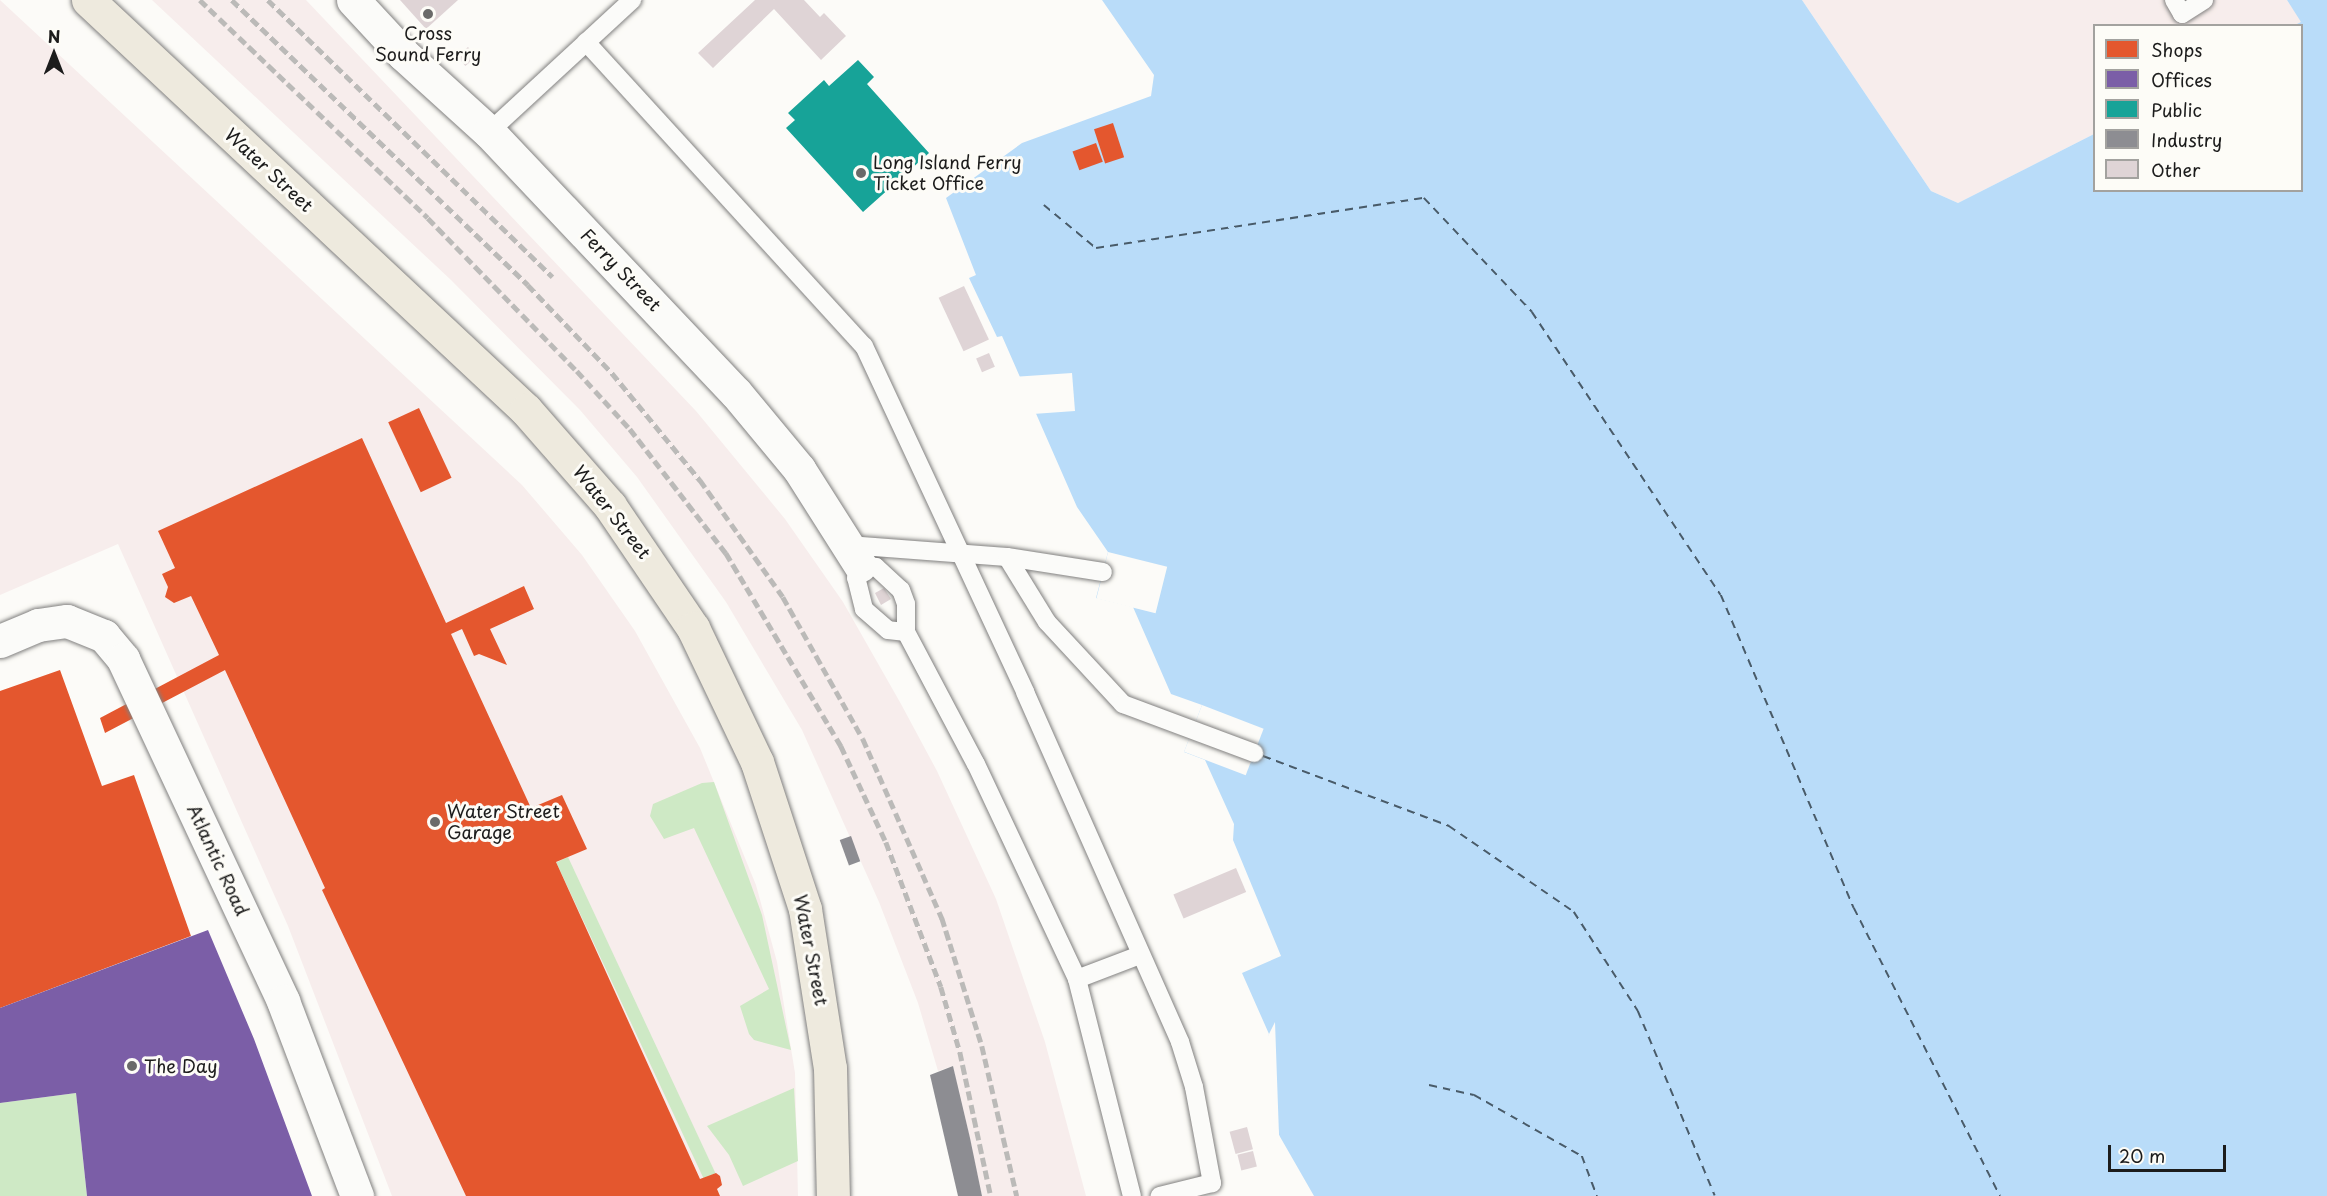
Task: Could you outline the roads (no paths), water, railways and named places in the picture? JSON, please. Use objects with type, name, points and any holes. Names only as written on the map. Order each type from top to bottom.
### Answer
[{"type":"main road","name":"Water Street","points":[[88,0],[508,392],[560,446],[610,506],[693,628],[757,762],[805,909],[830,1068],[833,1196]]},
{"type":"street","name":"Ferry Street","points":[[353,0],[403,54],[489,132],[772,434],[854,555]]},
{"type":"street","name":"Atlantic Road","points":[[0,641],[57,621],[94,630],[113,645],[132,674],[282,1001],[357,1196]]},
{"type":"lane","points":[[489,132],[632,0]]},
{"type":"lane","points":[[2174,0],[2182,14],[2204,0]]},
{"type":"lane","points":[[586,42],[862,343],[960,554],[1186,1059],[1212,1183],[1160,1196]]},
{"type":"lane","points":[[854,555],[960,554],[1007,557],[1103,572]]},
{"type":"lane","points":[[854,555],[856,578],[864,609],[888,630],[906,632]]},
{"type":"lane","points":[[854,555],[876,567],[901,590],[906,604],[906,632],[976,764],[1077,979],[1132,1196]]},
{"type":"lane","points":[[1007,557],[1047,622],[1124,704],[1254,753]]},
{"type":"lane","points":[[1077,979],[1137,947]]},
{"type":"water","points":[[1102,0],[1802,0],[1931,191],[1958,203],[2093,135],[2093,192],[2303,192],[2303,24],[2297,24],[2301,22],[2287,0],[2327,0],[2327,1196],[1289,1196],[1265,1048],[1269,1034],[1242,973],[1281,956],[1233,840],[1234,824],[1205,760],[1184,752],[1202,705],[1171,694],[1133,607],[1096,598],[1108,552],[1077,507],[1002,336],[997,337],[969,278],[976,275],[946,198],[1022,143],[1151,96],[1154,75]]},
{"type":"railway","points":[[200,0],[428,218],[577,371],[630,429],[726,553],[841,746],[886,842],[941,987],[960,1052],[991,1196]]},
{"type":"railway","points":[[232,0],[528,285],[612,373],[700,480],[783,597],[863,739],[942,918],[982,1046],[1017,1196]]},
{"type":"railway","points":[[268,0],[553,277]]},
{"type":"place","name":"Cross Sound Ferry","points":[[428,14]]},
{"type":"place","name":"Long Island Ferry Ticket Office","points":[[861,173]]},
{"type":"place","name":"Water Street Garage","points":[[435,822]]},
{"type":"place","name":"The Day","points":[[132,1066]]}]
